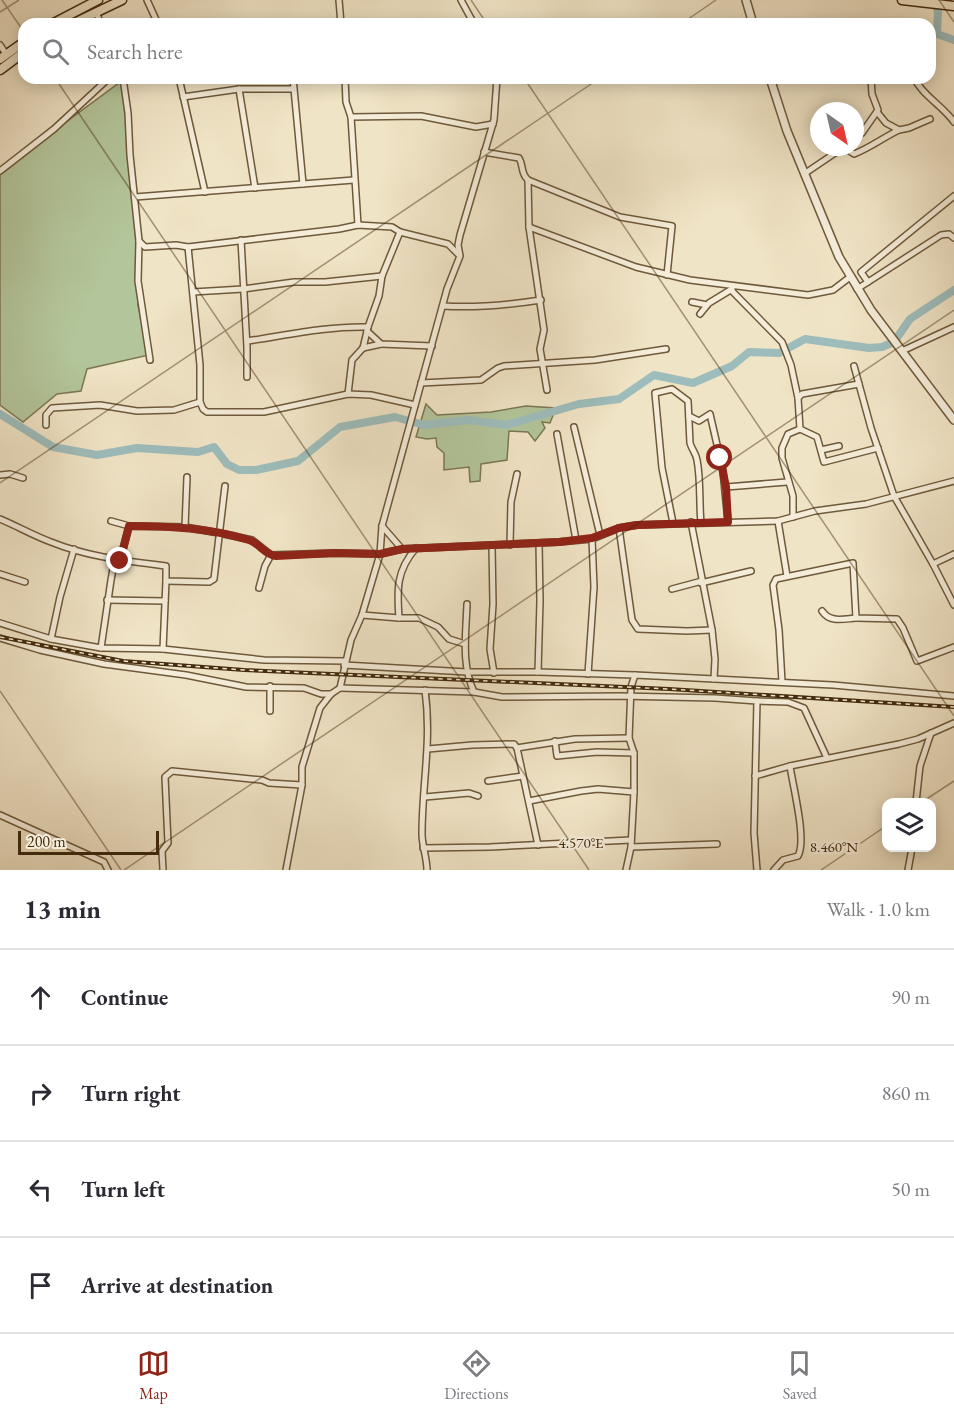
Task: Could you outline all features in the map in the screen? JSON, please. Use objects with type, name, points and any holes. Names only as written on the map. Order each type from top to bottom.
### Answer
[{"type":"main road","points":[[66,18],[96,5],[122,0]]},
{"type":"main road","points":[[902,0],[951,5]]},
{"type":"main road","points":[[80,18],[96,5]]},
{"type":"main road","points":[[3,56],[18,46]]},
{"type":"main road","points":[[0,70],[18,56]]},
{"type":"street","points":[[147,0],[155,18]]},
{"type":"street","points":[[339,0],[340,18]]},
{"type":"street","points":[[461,0],[471,18]]},
{"type":"street","points":[[746,0],[751,18]]},
{"type":"street","points":[[0,45],[3,56]]},
{"type":"street","points":[[0,171],[54,129],[103,84]]},
{"type":"street","points":[[124,84],[139,241],[138,281],[150,360]]},
{"type":"street","points":[[180,84],[205,192]]},
{"type":"street","points":[[293,84],[303,184]]},
{"type":"street","points":[[345,84],[346,102],[351,117],[358,225]]},
{"type":"street","points":[[339,688],[351,640],[362,615],[380,554],[382,526],[443,306],[460,256],[458,245],[460,235],[493,124],[496,84]]},
{"type":"street","points":[[772,84],[787,131],[839,258],[857,289],[954,420]]},
{"type":"street","points":[[872,84],[877,112],[886,123],[899,130]]},
{"type":"street","points":[[917,84],[919,89],[954,122]]},
{"type":"street","points":[[183,97],[239,89],[293,90]]},
{"type":"street","points":[[239,89],[255,188]]},
{"type":"street","points":[[864,130],[877,112]]},
{"type":"street","points":[[351,117],[421,116],[476,127],[493,124]]},
{"type":"street","points":[[864,150],[878,140],[899,130],[930,119]]},
{"type":"street","points":[[484,152],[519,158],[522,164],[522,175],[528,180],[620,217],[672,226],[667,275]]},
{"type":"street","points":[[804,174],[831,156]]},
{"type":"street","points":[[135,197],[354,180]]},
{"type":"street","points":[[528,180],[529,227],[544,330],[540,349],[547,390]]},
{"type":"street","points":[[868,282],[861,272],[954,196]]},
{"type":"street","points":[[139,241],[145,247],[150,248],[176,245],[188,247],[358,225],[392,227],[400,232],[448,244],[460,256]]},
{"type":"street","points":[[529,227],[636,267],[732,288],[808,295],[832,290],[850,277]]},
{"type":"street","points":[[348,394],[352,360],[363,348],[379,296],[382,276],[400,232]]},
{"type":"street","points":[[857,289],[936,237],[949,234],[954,238]]},
{"type":"street","points":[[448,244],[460,235]]},
{"type":"street","points":[[241,240],[247,377]]},
{"type":"street","points":[[188,247],[200,365],[200,402],[207,412],[264,412],[348,394],[389,398],[415,405]]},
{"type":"street","points":[[193,292],[382,276]]},
{"type":"street","points":[[700,314],[707,305],[732,288]]},
{"type":"street","points":[[732,288],[782,342],[791,365],[798,398],[800,429]]},
{"type":"street","points":[[443,306],[504,305],[540,300]]},
{"type":"street","points":[[692,302],[707,305]]},
{"type":"street","points":[[247,341],[345,326],[367,329],[381,344]]},
{"type":"street","points":[[900,348],[954,327]]},
{"type":"street","points":[[363,348],[381,344],[432,346]]},
{"type":"street","points":[[421,383],[481,380],[504,366],[595,360],[666,349]]},
{"type":"street","points":[[854,366],[894,496],[954,605]]},
{"type":"street","points":[[798,398],[809,392],[859,384]]},
{"type":"street","points":[[673,523],[662,468],[655,393],[672,388],[688,401],[691,448],[696,453],[698,464],[701,523]]},
{"type":"street","points":[[46,425],[46,415],[51,408],[100,405],[137,411],[174,410],[200,402]]},
{"type":"street","points":[[689,416],[699,421],[710,414],[726,487],[728,522]]},
{"type":"street","points":[[574,427],[600,535]]},
{"type":"street","points":[[793,517],[793,496],[787,482],[782,458],[782,448],[788,434],[800,429],[817,437],[823,460],[828,463],[878,448]]},
{"type":"street","points":[[557,434],[576,540]]},
{"type":"street","points":[[821,450],[839,446]]},
{"type":"street","points":[[0,475],[10,474],[22,478]]},
{"type":"street","points":[[510,545],[510,502],[517,474]]},
{"type":"street","points":[[185,527],[187,477]]},
{"type":"street","points":[[111,522],[129,526],[185,527],[219,533],[252,540],[271,555],[380,554],[416,548],[576,540],[592,538],[619,528],[673,523],[778,521],[815,511],[866,504],[954,481]]},
{"type":"street","points":[[726,487],[787,482]]},
{"type":"street","points":[[166,581],[212,581],[225,486]]},
{"type":"street","points":[[0,519],[53,543],[74,549],[120,561],[166,566],[163,649]]},
{"type":"street","points":[[778,521],[787,576]]},
{"type":"street","points":[[692,522],[712,630],[715,659],[714,680]]},
{"type":"street","points":[[101,648],[113,569],[120,561],[129,526]]},
{"type":"street","points":[[382,526],[402,549]]},
{"type":"street","points":[[619,528],[633,620],[638,629],[712,630]]},
{"type":"street","points":[[588,674],[594,587],[592,538]]},
{"type":"street","points":[[538,672],[539,543]]},
{"type":"street","points":[[492,546],[493,604],[490,650],[494,673]]},
{"type":"street","points":[[399,618],[398,593],[401,571],[416,548]]},
{"type":"street","points":[[51,639],[74,549]]},
{"type":"street","points":[[933,564],[954,554]]},
{"type":"street","points":[[260,588],[265,566],[271,555]]},
{"type":"street","points":[[782,682],[781,650],[773,585],[776,579],[853,563],[856,618]]},
{"type":"street","points":[[672,589],[751,571]]},
{"type":"street","points":[[0,574],[25,582]]},
{"type":"street","points":[[107,600],[165,601]]},
{"type":"street","points":[[467,604],[465,644],[467,672],[474,692]]},
{"type":"street","points":[[822,611],[826,617],[831,619],[897,619],[917,661],[954,647]]},
{"type":"street","points":[[362,615],[419,618],[438,627],[449,639],[465,644]]},
{"type":"street","points":[[0,623],[51,639],[101,648],[163,649],[264,660],[467,672],[635,675],[833,684],[954,696]]},
{"type":"street","points":[[0,638],[40,651],[104,664],[186,675],[246,687],[304,688],[321,694],[331,694]]},
{"type":"street","points":[[626,870],[631,843],[634,792],[634,753],[629,738],[630,697],[635,675]]},
{"type":"street","points":[[270,686],[270,711]]},
{"type":"street","points":[[286,870],[302,785],[302,767],[320,708],[339,688],[474,692],[502,697],[715,698],[788,702],[804,708],[827,758]]},
{"type":"street","points":[[425,690],[428,713],[428,749],[423,848],[427,870]]},
{"type":"street","points":[[757,701],[755,776],[757,870]]},
{"type":"street","points":[[755,776],[790,766],[918,739],[954,723]]},
{"type":"street","points":[[916,798],[920,766],[931,733]]},
{"type":"street","points":[[517,748],[555,741],[629,738]]},
{"type":"street","points":[[918,739],[925,747]]},
{"type":"street","points":[[555,741],[557,756],[597,752],[634,753]]},
{"type":"street","points":[[428,749],[514,744],[517,748],[538,845]]},
{"type":"street","points":[[774,870],[783,860],[798,856],[801,850],[799,819],[790,766]]},
{"type":"street","points":[[163,870],[162,850],[168,843],[165,777],[167,773],[189,772],[262,780],[268,783],[302,785]]},
{"type":"street","points":[[488,782],[523,776]]},
{"type":"street","points":[[529,801],[581,790],[634,792]]},
{"type":"street","points":[[425,796],[469,793],[478,796]]},
{"type":"street","points":[[0,815],[104,862],[108,870]]},
{"type":"street","points":[[423,848],[631,843],[717,844]]},
{"type":"street","points":[[908,870],[911,852]]},
{"type":"green space","points":[[118,84],[123,84],[139,241],[138,305],[149,355],[87,369],[81,391],[57,394],[23,422],[0,405],[0,171]]},
{"type":"green space","points":[[426,404],[437,415],[491,412],[526,406],[556,408],[550,423],[542,422],[545,428],[535,441],[528,432],[509,431],[507,460],[481,464],[480,481],[470,482],[469,467],[444,470],[444,453],[437,447],[436,438],[416,437]]},
{"type":"waterway","points":[[935,0],[938,12],[937,34],[954,40]]},
{"type":"waterway","points":[[0,414],[53,447],[97,455],[137,448],[198,452],[214,447],[227,464],[239,470],[256,470],[298,461],[340,427],[395,417],[424,425],[468,420],[507,425],[579,404],[619,399],[654,375],[693,383],[732,366],[749,352],[779,353],[805,339],[869,348],[882,347],[894,342],[910,319],[954,290]]},
{"type":"railway","points":[[0,637],[123,661],[244,670],[669,689],[954,707]]},
{"type":"route","points":[[120,561],[129,526],[185,527],[219,533],[252,540],[271,555],[276,556],[335,553],[380,554],[402,549],[559,542],[592,538],[619,528],[637,525],[728,522],[726,487],[720,458]]}]
